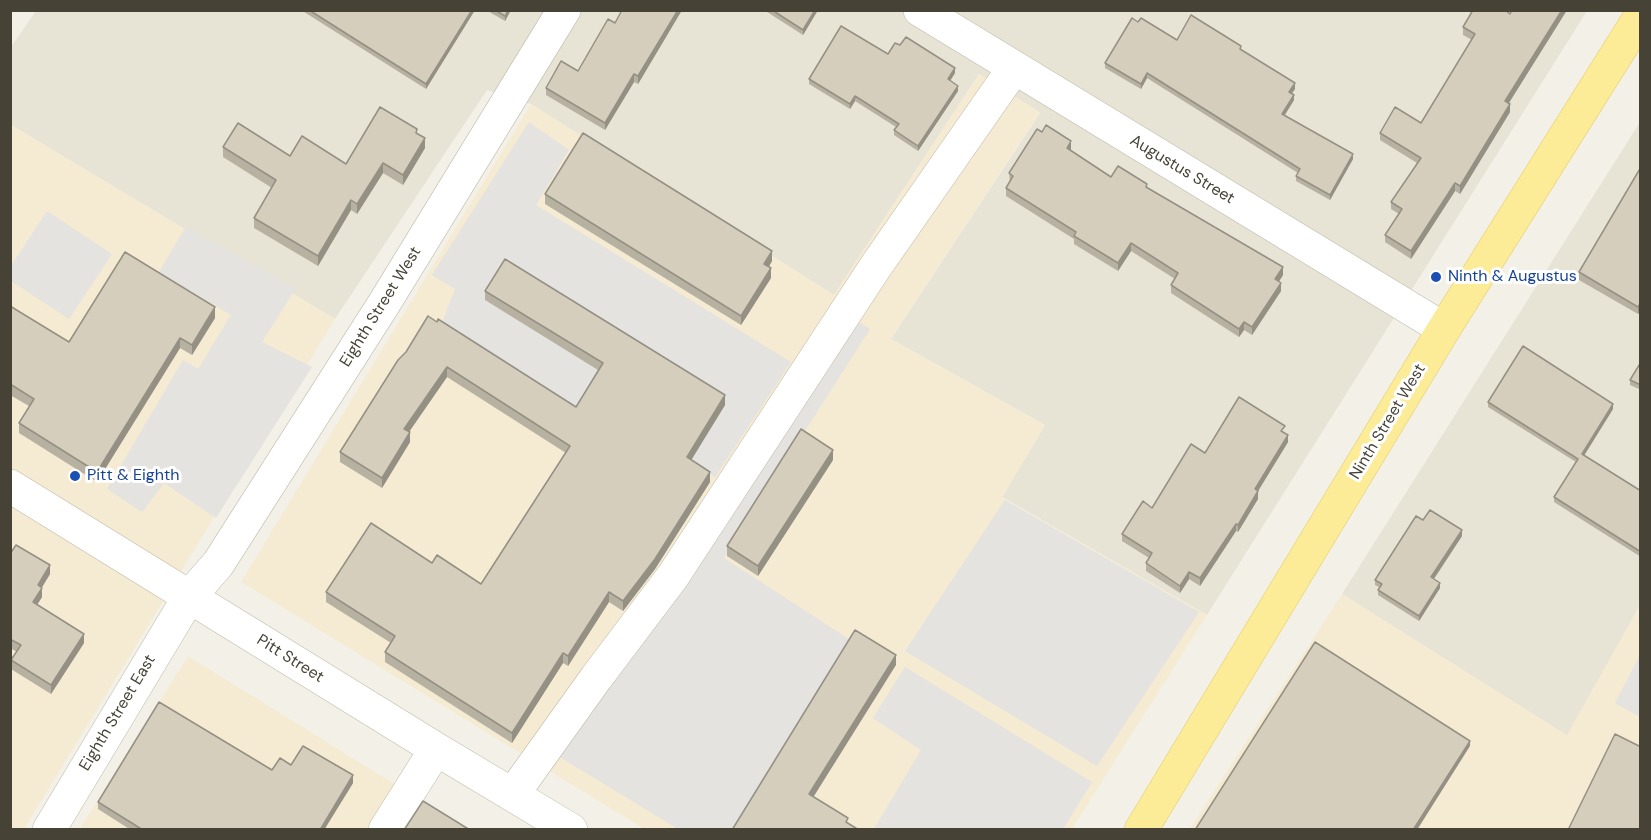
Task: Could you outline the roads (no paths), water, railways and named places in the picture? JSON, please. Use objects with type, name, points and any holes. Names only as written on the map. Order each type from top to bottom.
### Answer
[{"type":"main road","name":"Ninth Street West","points":[[1141,830],[1444,329],[1641,17]]},
{"type":"street","name":"Eighth Street West","points":[[189,597],[218,564],[385,302],[564,10]]},
{"type":"street","name":"Augustus Street","points":[[920,10],[1444,329]]},
{"type":"street","points":[[513,794],[673,576],[876,266],[1014,68]]},
{"type":"street","name":"Pitt Street","points":[[10,486],[571,830]]},
{"type":"street","name":"Eighth Street East","points":[[49,830],[189,597]]},
{"type":"street","points":[[385,830],[436,749]]},
{"type":"place","name":"Ninth & Augustus","points":[[1436,277]]},
{"type":"place","name":"Pitt & Eighth","points":[[75,476]]}]
